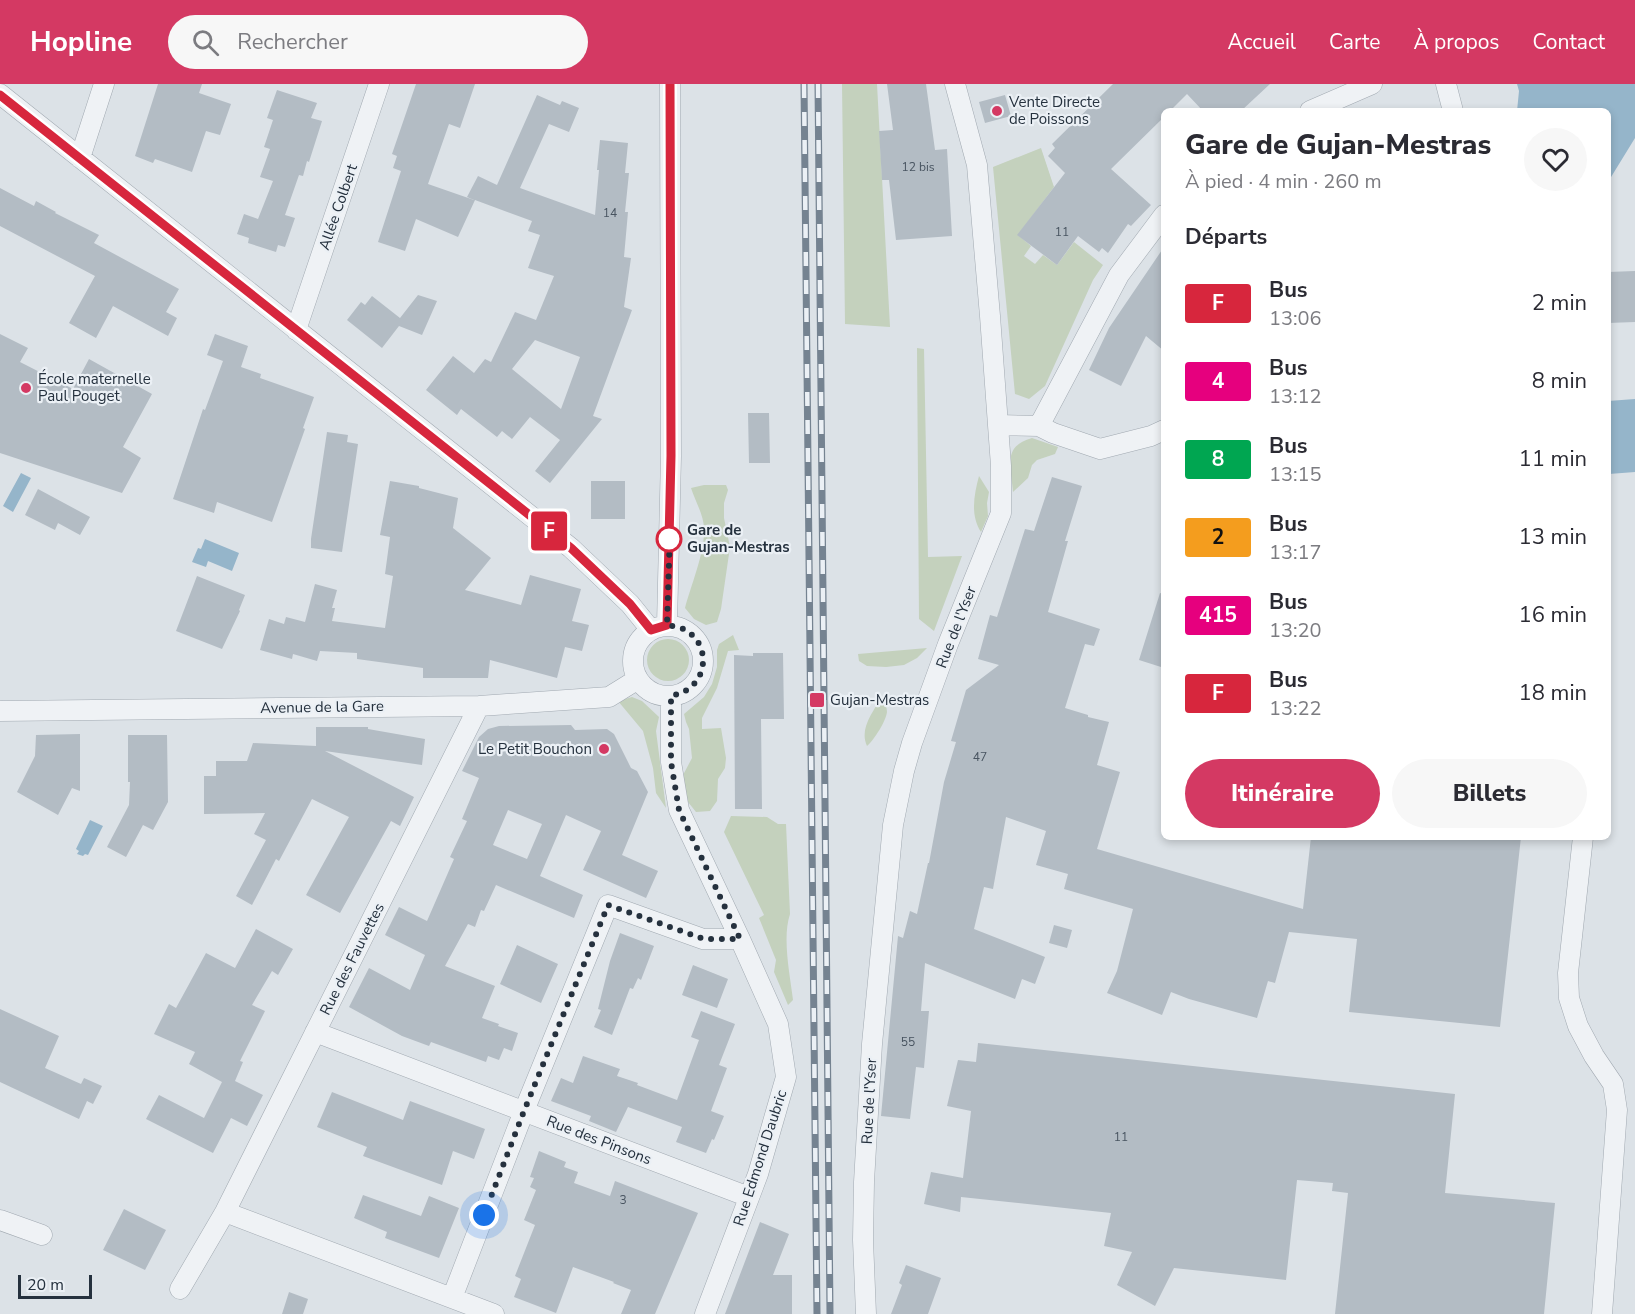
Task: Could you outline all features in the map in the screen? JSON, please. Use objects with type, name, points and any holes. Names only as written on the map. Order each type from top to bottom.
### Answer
[{"type":"street","points":[[80,158],[104,84]]},
{"type":"street","name":"Allée Colbert","points":[[296,330],[380,84]]},
{"type":"street","points":[[659,628],[671,456],[670,84]]},
{"type":"street","name":"Rue de l'Yser","points":[[866,1314],[863,1240],[864,1182],[873,1038],[893,825],[912,743],[948,644],[1001,513],[1001,466],[977,165],[955,84]]},
{"type":"street","points":[[1317,108],[1372,84]]},
{"type":"street","points":[[1446,84],[1452,108]]},
{"type":"street","points":[[0,94],[571,548],[659,628]]},
{"type":"street","points":[[1039,426],[1119,275],[1161,219]]},
{"type":"street","points":[[998,425],[1039,426],[1100,449],[1161,431]]},
{"type":"street","points":[[677,627],[686,630],[694,636],[703,654],[701,673],[696,682],[680,694],[671,696],[652,692],[639,679],[634,669],[633,658],[642,637],[659,628],[677,627]]},
{"type":"street","name":"Avenue de la Gare","points":[[0,711],[479,706],[609,696],[639,679]]},
{"type":"street","name":"Rue Edmond Daubric","points":[[671,696],[671,762],[679,810],[778,1024],[786,1077],[758,1174],[705,1314]]},
{"type":"street","name":"Rue des Fauvettes","points":[[180,1289],[225,1212],[479,706]]},
{"type":"street","points":[[1583,840],[1568,973],[1569,998],[1578,1026],[1594,1056],[1613,1084],[1617,1110],[1602,1314]]},
{"type":"street","points":[[452,1298],[524,1111],[608,905],[704,939],[740,939]]},
{"type":"street","name":"Rue des Pinsons","points":[[315,1032],[749,1197]]},
{"type":"street","points":[[225,1212],[494,1314]]},
{"type":"street","points":[[0,1220],[42,1235]]},
{"type":"green space","points":[[842,84],[877,84],[890,327],[845,324]]},
{"type":"green space","points":[[1041,148],[1054,187],[1018,235],[1031,246],[1024,256],[1035,264],[1043,255],[1057,265],[1074,242],[1103,265],[1093,280],[1045,386],[1029,399],[1015,394],[993,167]]},
{"type":"green space","points":[[917,348],[924,349],[928,557],[962,556],[934,631],[919,619]]},
{"type":"green space","points":[[1032,438],[1058,447],[1055,454],[1037,460],[1032,465],[1028,478],[1013,492],[1010,466],[1012,452],[1016,446]]},
{"type":"green space","points":[[979,476],[989,492],[988,516],[981,532],[974,512]]},
{"type":"green space","points":[[704,485],[726,485],[728,490],[724,503],[724,518],[730,547],[717,622],[706,625],[694,619],[685,608],[704,538],[703,519],[691,488]]},
{"type":"green space","points":[[733,635],[739,650],[728,651],[717,688],[702,718],[702,729],[721,728],[726,758],[725,768],[718,779],[717,801],[710,811],[696,812],[684,797],[682,777],[692,758],[689,729],[684,714],[704,697],[712,684],[717,667],[719,644]]},
{"type":"green space","points":[[668,639],[676,640],[683,645],[688,652],[688,668],[683,675],[676,680],[668,681],[660,680],[653,675],[648,668],[647,660],[648,652],[653,645],[660,640]]},
{"type":"green space","points":[[927,648],[917,658],[904,665],[886,667],[867,666],[859,661],[858,654]]},
{"type":"green space","points":[[632,697],[642,701],[659,717],[656,731],[666,808],[656,793],[653,768],[643,731],[618,701]]},
{"type":"green space","points":[[881,698],[884,698],[886,716],[867,746],[866,727]]},
{"type":"green space","points":[[731,816],[767,817],[778,824],[786,824],[790,914],[787,945],[793,1000],[788,1005],[774,972],[776,960],[759,918],[764,915],[724,832]]},
{"type":"water","points":[[1517,84],[1635,84],[1635,138],[1611,177],[1611,108],[1517,108],[1519,91]]},
{"type":"water","points":[[1635,399],[1635,472],[1611,474],[1611,401]]},
{"type":"water","points":[[21,473],[31,478],[13,512],[3,506]]},
{"type":"water","points":[[205,539],[239,553],[232,571],[208,561],[206,567],[192,562]]},
{"type":"water","points":[[90,820],[103,826],[88,855],[83,856],[77,854],[79,851],[76,849]]},
{"type":"building","points":[[158,84],[202,84],[199,93],[231,104],[220,135],[206,131],[192,172],[155,159],[153,163],[135,156]]},
{"type":"building","points":[[416,84],[475,84],[460,128],[449,124],[428,184],[474,200],[467,197],[478,176],[497,185],[537,95],[560,105],[562,101],[579,108],[569,132],[549,124],[520,188],[595,215],[600,140],[628,143],[625,173],[629,173],[625,212],[628,212],[624,257],[631,258],[624,307],[632,310],[593,416],[602,419],[550,483],[535,471],[560,440],[530,417],[512,439],[502,431],[497,437],[461,409],[457,415],[426,390],[453,356],[474,373],[485,359],[491,362],[515,312],[536,320],[554,276],[528,268],[540,235],[528,231],[532,221],[475,200],[458,237],[416,219],[405,251],[378,242],[401,171],[393,168],[397,156],[392,154]],"holes":[[[535,340],[580,357],[561,409],[512,369]]]},
{"type":"building","points":[[887,84],[926,84],[935,150],[947,149],[952,236],[896,240],[889,180],[882,180],[879,131],[893,130]]},
{"type":"building","points":[[1113,84],[1270,84],[1244,108],[1200,108],[1187,94],[1173,108],[1161,108],[1161,120],[1111,169],[1151,205],[1131,226],[1128,224],[1108,253],[1102,248],[1099,252],[1078,236],[1057,265],[1017,235],[1065,173],[1048,156],[1055,148],[1052,144]]},
{"type":"building","points":[[277,90],[317,103],[311,118],[322,121],[309,162],[307,161],[303,176],[299,175],[285,215],[295,218],[285,247],[278,245],[276,252],[248,243],[249,238],[237,234],[244,214],[258,219],[273,181],[260,177],[270,149],[264,147],[273,120],[267,118]]},
{"type":"building","points":[[1005,95],[1011,116],[985,123],[979,102]]},
{"type":"building","points":[[0,188],[34,206],[36,201],[99,235],[94,243],[179,289],[166,312],[177,318],[168,336],[113,306],[96,338],[69,323],[95,276],[0,226]]},
{"type":"building","points":[[1161,251],[1161,348],[1146,336],[1121,386],[1089,370],[1109,328]]},
{"type":"building","points":[[1635,271],[1635,322],[1611,323],[1611,272]]},
{"type":"building","points":[[418,295],[437,301],[422,335],[399,326],[382,348],[347,320],[361,302],[365,305],[372,296],[400,318]]},
{"type":"building","points":[[0,334],[28,348],[20,362],[73,389],[89,359],[152,394],[123,447],[141,458],[122,493],[0,453]]},
{"type":"building","points":[[215,334],[248,346],[241,367],[261,374],[260,378],[314,397],[272,522],[217,502],[214,513],[173,499],[203,409],[205,410],[223,361],[207,355]]},
{"type":"building","points":[[748,413],[769,413],[770,463],[749,463]]},
{"type":"building","points":[[327,432],[348,435],[347,442],[358,444],[342,552],[311,548]]},
{"type":"building","points":[[1052,477],[1082,486],[1065,541],[1068,541],[1048,612],[1100,629],[1094,646],[1085,644],[1065,708],[1109,722],[1097,765],[1120,772],[1097,849],[1303,909],[1311,840],[1521,840],[1500,1027],[1349,1012],[1357,939],[1289,932],[1275,983],[1268,981],[1257,1018],[1171,992],[1162,1015],[1107,993],[1117,971],[1133,909],[1064,889],[1068,874],[1036,865],[1046,831],[1006,817],[993,889],[984,887],[974,929],[1045,957],[1035,984],[1022,979],[1015,999],[925,963],[921,1011],[929,1011],[924,1068],[916,1067],[910,1119],[881,1116],[898,936],[903,938],[910,911],[917,914],[944,782],[956,742],[951,741],[966,690],[999,665],[978,659],[990,615],[997,617],[1025,529],[1034,531]]},
{"type":"building","points":[[390,481],[419,486],[419,488],[458,498],[453,528],[491,558],[465,590],[521,605],[530,575],[581,589],[572,621],[589,625],[582,651],[565,647],[557,678],[490,660],[488,678],[423,678],[423,668],[357,659],[357,653],[320,651],[317,661],[293,654],[292,659],[260,650],[269,619],[284,624],[286,617],[305,622],[315,584],[337,590],[332,608],[335,608],[332,621],[385,628],[393,576],[385,574],[390,537],[380,535]]},
{"type":"building","points":[[591,481],[625,481],[625,519],[591,519]]},
{"type":"building","points":[[38,489],[90,517],[80,535],[58,523],[55,530],[25,515]]},
{"type":"building","points":[[197,576],[245,595],[222,649],[176,631]]},
{"type":"building","points":[[1160,593],[1161,593],[1161,667],[1139,660]]},
{"type":"building","points":[[753,653],[783,653],[784,719],[761,719],[762,809],[735,809],[734,655],[753,656]]},
{"type":"building","points":[[571,725],[575,730],[607,729],[614,734],[631,768],[637,771],[648,792],[622,855],[658,871],[646,898],[583,870],[601,831],[566,815],[540,876],[583,895],[574,918],[496,885],[484,911],[481,910],[475,927],[468,924],[445,966],[495,986],[482,1018],[518,1033],[512,1051],[504,1048],[499,1060],[488,1056],[486,1062],[431,1042],[429,1046],[402,1036],[349,1007],[369,968],[410,990],[425,955],[385,935],[399,907],[427,921],[454,859],[450,857],[467,821],[462,819],[479,778],[462,771],[479,737],[488,729],[499,726]],"holes":[[[508,810],[542,824],[527,859],[493,845]]]},
{"type":"building","points":[[316,727],[368,727],[368,729],[425,739],[422,765],[325,751],[414,797],[400,826],[391,821],[340,913],[306,895],[349,817],[312,799],[279,861],[276,859],[252,905],[236,896],[266,840],[254,834],[265,813],[204,814],[204,776],[216,776],[216,761],[247,761],[253,743],[316,746]]},
{"type":"building","points":[[80,734],[80,791],[72,788],[58,815],[17,792],[35,756],[36,735]]},
{"type":"building","points":[[128,735],[167,735],[168,802],[153,830],[143,825],[126,857],[107,847],[129,805]]},
{"type":"building","points":[[1054,925],[1072,930],[1067,948],[1049,943]]},
{"type":"building","points":[[256,929],[293,949],[278,975],[272,971],[252,1005],[265,1011],[240,1061],[243,1062],[235,1081],[263,1095],[247,1126],[231,1118],[213,1153],[146,1119],[159,1095],[204,1118],[222,1082],[189,1064],[195,1052],[154,1034],[169,1004],[176,1008],[206,953],[235,968]]},
{"type":"building","points":[[620,933],[654,946],[641,980],[638,978],[633,989],[630,988],[612,1035],[594,1027],[601,1010],[598,1009],[610,961]]},
{"type":"building","points":[[517,945],[558,964],[541,1003],[500,984]]},
{"type":"building","points":[[693,965],[728,979],[717,1008],[682,995]]},
{"type":"building","points":[[0,1009],[59,1036],[45,1068],[81,1084],[84,1078],[102,1086],[93,1104],[87,1101],[79,1119],[0,1082]]},
{"type":"building","points":[[701,1011],[735,1024],[719,1065],[727,1068],[711,1111],[724,1116],[706,1153],[676,1142],[682,1127],[628,1107],[616,1132],[589,1121],[591,1116],[551,1101],[561,1078],[573,1083],[583,1056],[620,1069],[617,1076],[677,1100],[699,1040],[691,1037]]},
{"type":"building","points":[[978,1043],[1455,1094],[1445,1193],[1555,1203],[1544,1314],[1335,1314],[1348,1193],[1332,1191],[1333,1183],[1297,1180],[1286,1280],[1174,1268],[1155,1306],[1117,1285],[1132,1252],[1104,1246],[1111,1213],[961,1197],[960,1212],[924,1204],[931,1172],[963,1178],[971,1111],[947,1106],[958,1060],[976,1062]]},
{"type":"building","points":[[332,1092],[403,1120],[410,1101],[485,1129],[474,1159],[453,1151],[442,1185],[363,1156],[367,1147],[317,1127]]},
{"type":"building","points":[[539,1151],[566,1162],[564,1167],[578,1172],[574,1183],[610,1196],[615,1181],[698,1213],[655,1314],[621,1314],[631,1290],[573,1267],[556,1313],[514,1297],[521,1279],[515,1276],[535,1225],[524,1220],[536,1190],[530,1187],[534,1178],[530,1177]]},
{"type":"building","points":[[363,1195],[421,1216],[429,1196],[459,1208],[439,1258],[385,1238],[387,1232],[354,1218]]},
{"type":"building","points":[[124,1209],[166,1230],[145,1270],[103,1250]]},
{"type":"building","points":[[760,1222],[789,1234],[773,1275],[792,1275],[792,1314],[725,1314]]},
{"type":"building","points":[[906,1265],[941,1278],[928,1314],[891,1314],[902,1285],[899,1283]]},
{"type":"building","points":[[289,1292],[308,1299],[303,1314],[282,1314]]},
{"type":"railway","points":[[804,84],[817,1314]]},
{"type":"railway","points":[[818,84],[830,1314]]},
{"type":"bus line","name":"F","points":[[0,95],[571,548],[630,604],[651,630],[667,625],[671,456],[670,84]]},
{"type":"place","name":"Vente Directe de Poissons","points":[[997,111]]},
{"type":"place","name":"École maternelle Paul Pouget","points":[[26,388]]},
{"type":"place","name":"Gare de Gujan-Mestras","points":[[669,539]]},
{"type":"place","name":"Gujan-Mestras","points":[[817,700]]},
{"type":"place","name":"Le Petit Bouchon","points":[[604,749]]},
{"type":"route","points":[[484,1215],[608,905],[704,939],[740,939],[679,810],[671,762],[671,696],[689,689],[696,682],[701,673],[703,654],[694,636],[686,630],[667,625],[670,532],[669,539]]}]
